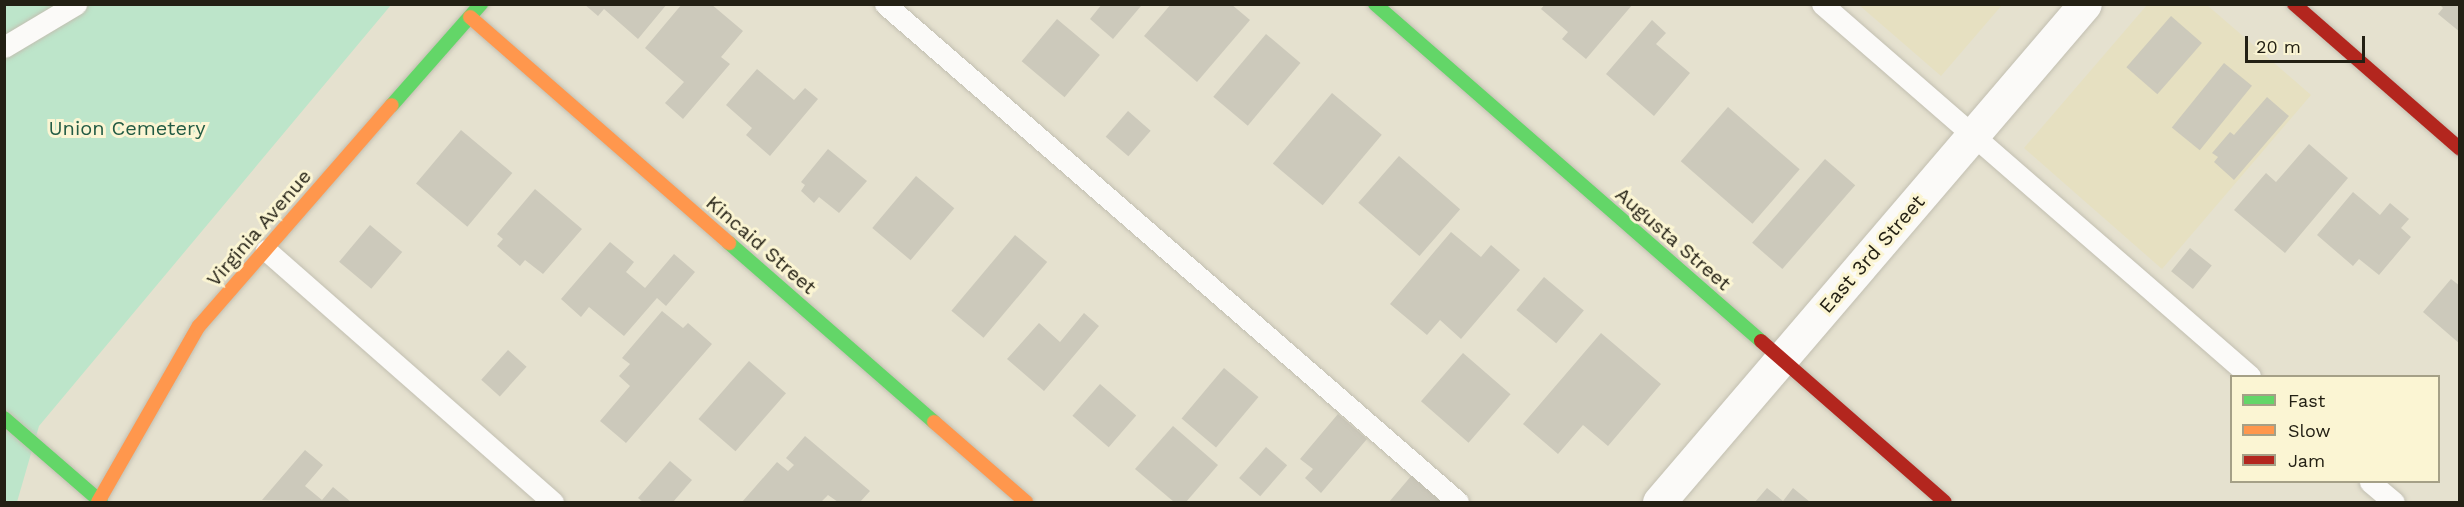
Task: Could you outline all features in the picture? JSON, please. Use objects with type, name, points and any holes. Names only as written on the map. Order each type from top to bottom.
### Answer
[{"type":"street","name":"Virginia Avenue","points":[[99,502],[200,326],[481,4]]},
{"type":"street","name":"Augusta Street","points":[[1375,4],[1945,502]]},
{"type":"street","name":"East 3rd Street","points":[[1659,502],[2085,4]]},
{"type":"street","points":[[2294,4],[2460,149]]},
{"type":"street","name":"Kincaid Street","points":[[470,17],[1026,502]]},
{"type":"street","points":[[4,418],[99,502]]},
{"type":"lane","points":[[4,47],[76,4]]},
{"type":"lane","points":[[885,4],[1458,502]]},
{"type":"lane","points":[[1822,4],[2249,375]]},
{"type":"lane","points":[[266,250],[553,502]]},
{"type":"lane","points":[[2371,483],[2394,502]]},
{"type":"shaded area","points":[[1859,5],[2002,5],[1941,76]]},
{"type":"shaded area","points":[[2147,5],[2207,5],[2311,95],[2162,269],[2024,148]]},
{"type":"green space","name":"Union Cemetery","points":[[4,5],[391,5],[39,426],[17,502],[4,502]]},
{"type":"building","points":[[584,4],[667,4],[638,39],[604,9],[598,16]]},
{"type":"building","points":[[682,4],[711,4],[743,31],[721,57],[730,64],[683,119],[665,103],[684,82],[645,48]]},
{"type":"building","points":[[1102,4],[1139,4],[1141,6],[1113,39],[1090,19]]},
{"type":"building","points":[[1171,4],[1231,4],[1250,20],[1197,82],[1144,36]]},
{"type":"building","points":[[1545,4],[1633,4],[1586,59],[1562,39],[1568,32],[1541,9]]},
{"type":"building","points":[[2439,4],[2460,4],[2460,32],[2438,14],[2443,8]]},
{"type":"building","points":[[2171,16],[2202,43],[2157,94],[2126,67]]},
{"type":"building","points":[[1057,19],[1100,55],[1065,97],[1022,61]]},
{"type":"building","points":[[1652,20],[1666,33],[1656,44],[1690,73],[1654,116],[1606,74]]},
{"type":"building","points":[[1266,34],[1300,63],[1248,126],[1213,97]]},
{"type":"building","points":[[2224,63],[2252,86],[2200,150],[2172,128]]},
{"type":"building","points":[[757,69],[794,100],[805,88],[818,99],[770,156],[746,135],[752,128],[726,105]]},
{"type":"building","points":[[1332,93],[1382,135],[1323,205],[1273,163]]},
{"type":"building","points":[[2267,97],[2289,116],[2234,180],[2214,162],[2218,157],[2212,153],[2230,132],[2234,135]]},
{"type":"building","points":[[1728,107],[1800,169],[1752,224],[1681,161]]},
{"type":"building","points":[[1128,111],[1151,131],[1128,156],[1106,137]]},
{"type":"building","points":[[461,130],[512,173],[467,227],[416,184]]},
{"type":"building","points":[[2309,144],[2348,178],[2285,253],[2234,210],[2266,173],[2276,182]]},
{"type":"building","points":[[828,149],[867,181],[839,213],[819,197],[814,203],[801,191],[805,185],[801,182]]},
{"type":"building","points":[[1399,156],[1460,209],[1419,256],[1358,203]]},
{"type":"building","points":[[1825,159],[1855,185],[1782,269],[1752,243]]},
{"type":"building","points":[[916,176],[954,208],[911,260],[872,228]]},
{"type":"building","points":[[535,189],[582,229],[543,274],[525,260],[520,266],[497,246],[503,239],[497,234]]},
{"type":"building","points":[[2353,192],[2380,215],[2390,203],[2409,219],[2401,228],[2411,237],[2379,275],[2359,259],[2353,266],[2317,235]]},
{"type":"building","points":[[370,225],[402,252],[371,289],[339,262]]},
{"type":"building","points":[[1451,232],[1481,257],[1491,245],[1520,270],[1461,339],[1440,320],[1427,335],[1390,304]]},
{"type":"building","points":[[1015,235],[1047,262],[984,338],[951,311]]},
{"type":"building","points":[[610,242],[634,262],[626,272],[645,288],[674,254],[695,272],[666,306],[657,298],[624,336],[589,307],[581,317],[561,299]]},
{"type":"building","points":[[2190,248],[2212,266],[2193,289],[2171,271]]},
{"type":"building","points":[[1544,277],[1584,310],[1556,343],[1516,310]]},
{"type":"building","points":[[2451,279],[2460,286],[2460,344],[2423,312]]},
{"type":"building","points":[[662,311],[683,328],[688,323],[712,344],[626,443],[600,421],[630,386],[619,376],[630,364],[622,358]]},
{"type":"building","points":[[1084,313],[1099,326],[1044,391],[1007,359],[1039,323],[1060,342]]},
{"type":"building","points":[[1601,333],[1661,384],[1608,446],[1583,425],[1558,454],[1523,424]]},
{"type":"building","points":[[508,350],[527,367],[500,396],[481,380]]},
{"type":"building","points":[[1463,353],[1511,394],[1469,443],[1421,401]]},
{"type":"building","points":[[749,361],[786,393],[735,451],[698,419]]},
{"type":"building","points":[[1224,368],[1258,397],[1216,447],[1182,419]]},
{"type":"building","points":[[1100,384],[1136,415],[1109,447],[1072,416]]},
{"type":"building","points":[[1338,414],[1367,439],[1321,493],[1305,478],[1313,469],[1300,459]]},
{"type":"building","points":[[1173,426],[1218,465],[1186,502],[1174,502],[1135,469]]},
{"type":"building","points":[[805,436],[870,491],[860,502],[838,502],[828,495],[821,502],[742,502],[777,462],[788,471],[794,465],[786,458]]},
{"type":"building","points":[[1266,447],[1287,465],[1260,496],[1239,478]]},
{"type":"building","points":[[305,450],[323,465],[305,486],[322,500],[333,487],[351,502],[262,500]]},
{"type":"building","points":[[670,461],[692,480],[673,502],[643,502],[638,498]]},
{"type":"building","points":[[1412,475],[1444,502],[1389,502]]},
{"type":"building","points":[[1767,488],[1783,501],[1793,488],[1810,502],[1755,502]]},
{"type":"traffic: fast","points":[[392,105],[481,4]]},
{"type":"traffic: fast","points":[[1375,4],[1761,341]]},
{"type":"traffic: fast","points":[[729,243],[934,422]]},
{"type":"traffic: fast","points":[[4,418],[101,502]]},
{"type":"traffic: slow","points":[[470,17],[729,243]]},
{"type":"traffic: slow","points":[[98,502],[199,326],[392,105]]},
{"type":"traffic: slow","points":[[934,422],[1026,502]]},
{"type":"traffic: jam","points":[[2294,4],[2460,149]]},
{"type":"traffic: jam","points":[[1761,341],[1945,502]]}]
